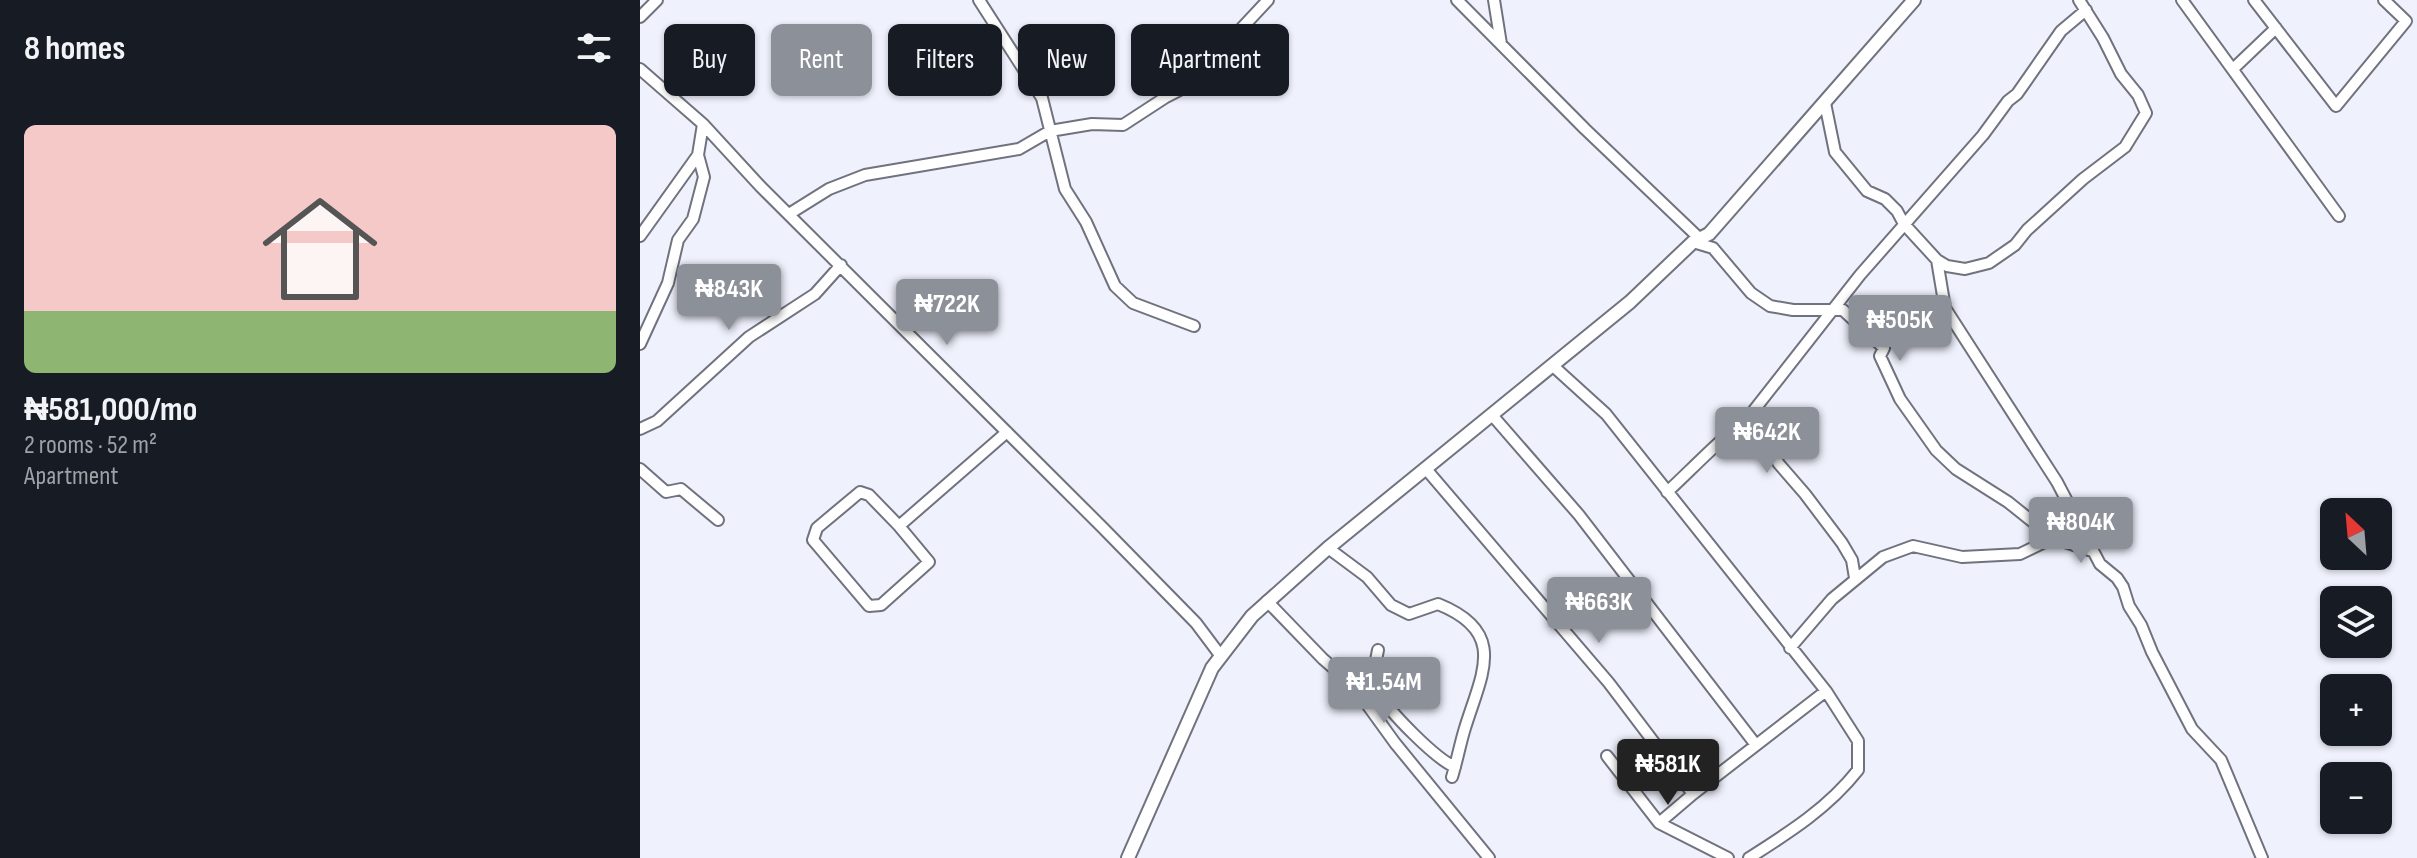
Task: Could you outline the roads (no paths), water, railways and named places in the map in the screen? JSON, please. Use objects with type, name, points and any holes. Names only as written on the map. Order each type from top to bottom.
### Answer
[{"type":"main road","points":[[1128,858],[1187,722],[1220,655],[1267,601],[1630,302],[1693,242],[1709,234],[1914,0]]},
{"type":"street","points":[[640,17],[657,0]]},
{"type":"street","points":[[979,0],[1042,98],[1065,189],[1086,222],[1115,286],[1133,303],[1194,326]]},
{"type":"street","points":[[789,214],[829,189],[865,175],[1019,149],[1050,131],[1092,124],[1123,125],[1166,97],[1207,76],[1225,46],[1268,0]]},
{"type":"street","points":[[1457,0],[1697,236],[1693,242],[1713,248],[1751,293],[1770,306],[1793,310],[1843,310],[1884,348],[1880,356],[1885,371],[1900,399],[1936,450],[1956,469],[2008,502],[2053,538],[2092,551]]},
{"type":"street","points":[[1494,0],[1501,44]]},
{"type":"street","points":[[2182,0],[2339,216]]},
{"type":"street","points":[[2254,0],[2336,106],[2406,21],[2384,0]]},
{"type":"street","points":[[1740,428],[1830,311],[1904,224],[1983,135],[2008,101],[2017,94],[2082,5],[2146,113],[2125,147],[2083,179],[2027,230],[2015,245],[1989,263],[1965,269],[1947,266],[1937,260],[1904,224],[1885,199],[1867,191],[1835,152],[1825,103]]},
{"type":"street","points":[[2233,69],[2276,28]]},
{"type":"street","points":[[640,69],[703,124],[1196,623],[1220,655]]},
{"type":"street","points":[[640,344],[668,283],[678,240],[693,219],[704,177],[698,155],[703,124]]},
{"type":"street","points":[[640,236],[698,155]]},
{"type":"street","points":[[1937,260],[1945,308],[2057,482],[2100,564],[2123,587],[2129,606],[2192,729],[2221,760],[2262,858]]},
{"type":"street","points":[[640,429],[657,421],[749,337],[815,294],[841,265]]},
{"type":"street","points":[[1552,365],[1606,414],[1826,691],[1858,741],[1858,770],[1828,803],[1800,826],[1749,858]]},
{"type":"street","points":[[1492,415],[1579,515],[1756,745]]},
{"type":"street","points":[[1667,492],[1729,433],[1751,427],[1762,437],[1779,464],[1842,543],[1852,560],[1855,578]]},
{"type":"street","points":[[899,526],[1007,432]]},
{"type":"street","points":[[640,469],[666,492],[681,489],[718,520]]},
{"type":"street","points":[[1426,469],[1609,683],[1693,794]]},
{"type":"street","points":[[860,492],[869,495],[899,526],[929,562],[875,607],[869,606],[813,540],[817,528],[860,492]]},
{"type":"street","points":[[1790,648],[1832,599],[1883,557],[1913,546],[1962,557],[2020,554],[2053,538]]},
{"type":"street","points":[[1328,548],[1367,577],[1391,605],[1409,614],[1438,604],[1459,612],[1479,632],[1484,650],[1483,677],[1454,772],[1378,692],[1373,670],[1378,650]]},
{"type":"street","points":[[1267,601],[1353,685],[1395,743],[1489,858]]},
{"type":"street","points":[[1659,823],[1826,691]]},
{"type":"street","points":[[1607,756],[1659,823],[1728,858]]}]
